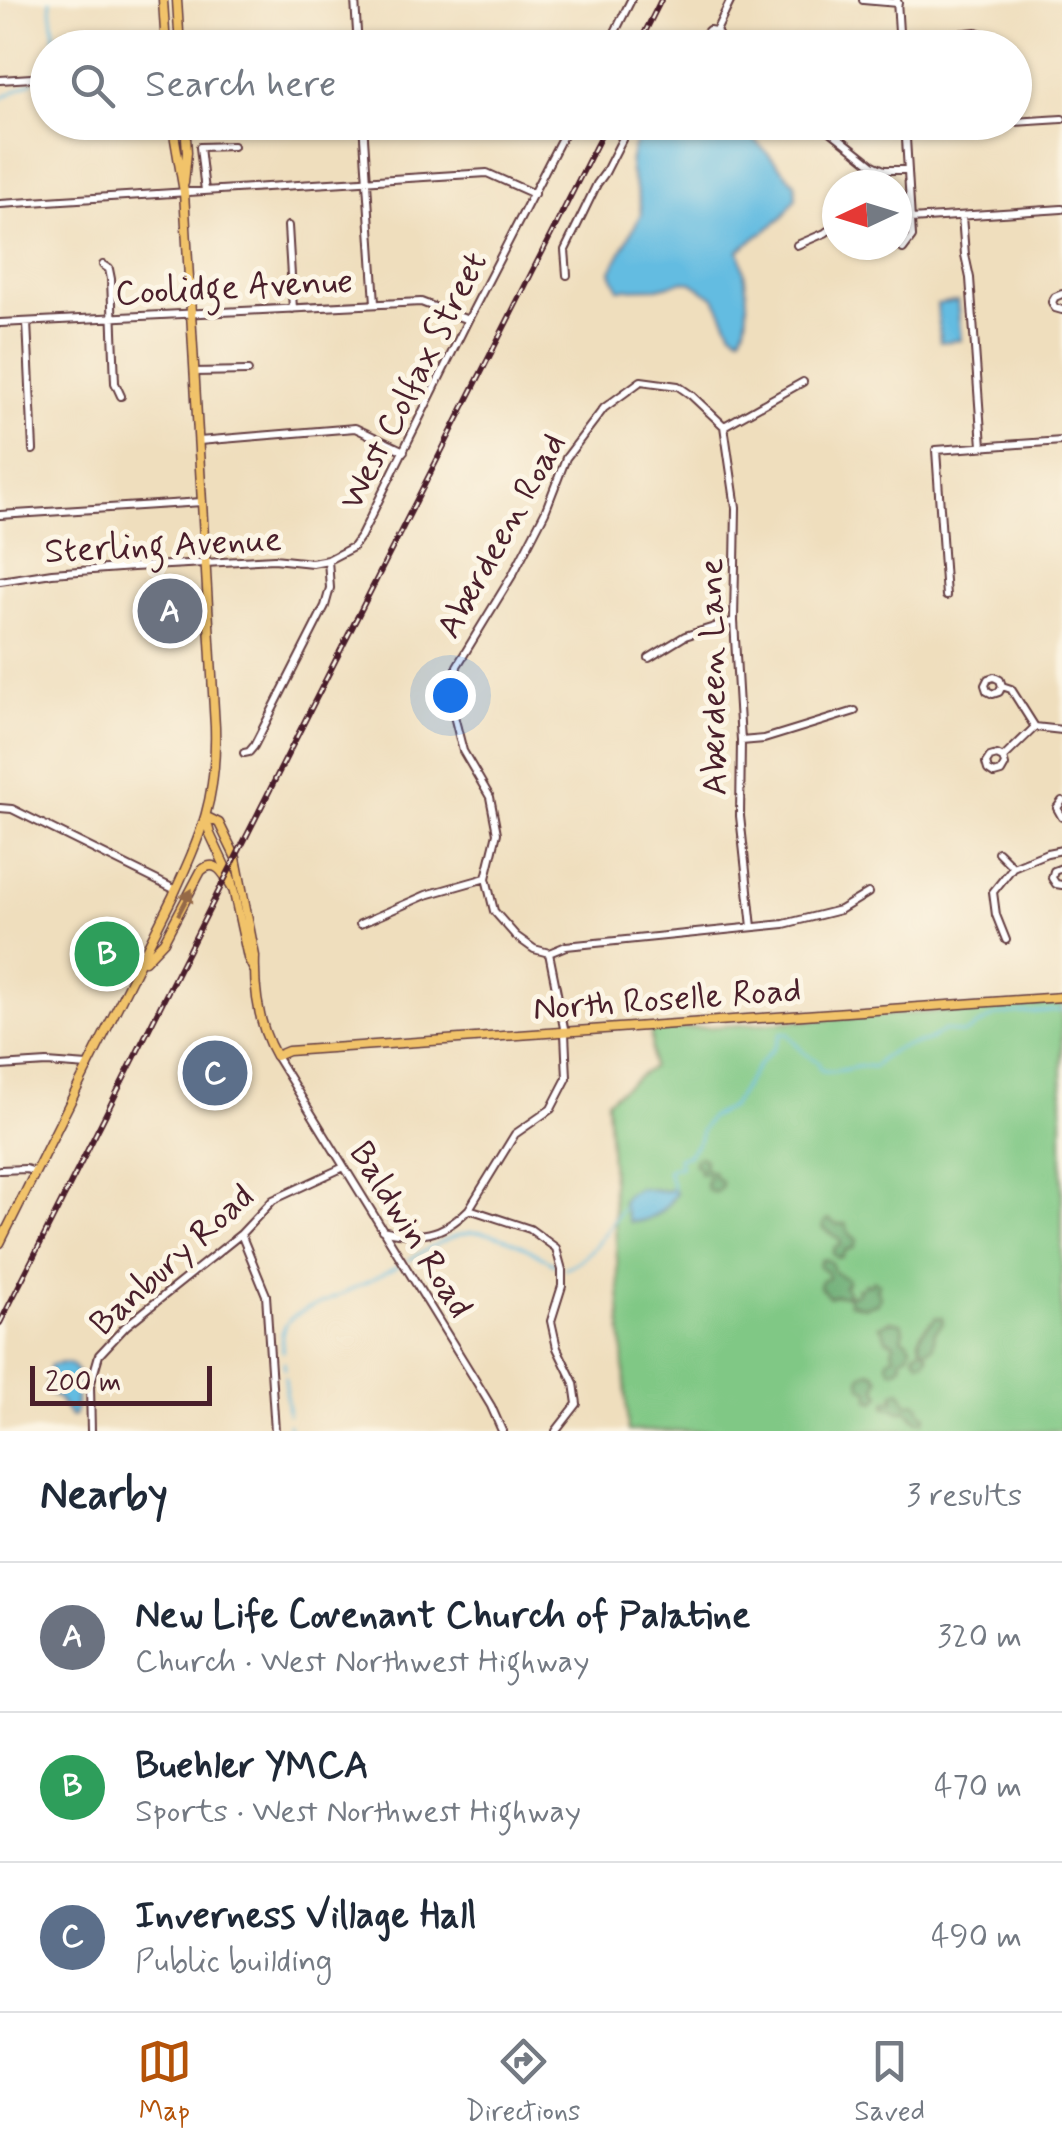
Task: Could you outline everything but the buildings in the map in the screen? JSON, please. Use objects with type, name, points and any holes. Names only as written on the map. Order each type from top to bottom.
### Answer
[{"type":"main road","points":[[162,0],[164,30]]},
{"type":"main road","points":[[177,0],[179,30]]},
{"type":"main road","points":[[0,1243],[176,890],[206,818],[216,757],[184,192],[175,140]]},
{"type":"main road","points":[[184,192],[186,140]]},
{"type":"main road","points":[[206,818],[227,867],[254,971]]},
{"type":"main road","points":[[206,818],[219,823],[236,858],[262,1021],[276,1056]]},
{"type":"main road","points":[[139,968],[164,941],[206,866],[221,870],[233,890]]},
{"type":"main road","name":"North Roselle Road","points":[[276,1056],[288,1051],[1062,997]]},
{"type":"street","points":[[354,0],[356,30]]},
{"type":"street","points":[[617,30],[632,0]]},
{"type":"street","points":[[716,30],[730,0]]},
{"type":"street","points":[[863,0],[897,2],[899,30]]},
{"type":"street","points":[[0,80],[30,78]]},
{"type":"street","points":[[1032,121],[1062,119]]},
{"type":"street","points":[[364,140],[375,303]]},
{"type":"street","name":"West Colfax Street","points":[[328,560],[353,547],[361,536],[561,140]]},
{"type":"street","points":[[567,275],[565,250],[622,140]]},
{"type":"street","points":[[842,140],[884,170]]},
{"type":"street","points":[[906,140],[908,170]]},
{"type":"street","points":[[205,191],[200,147],[233,146]]},
{"type":"street","points":[[0,204],[487,173],[534,194]]},
{"type":"street","points":[[912,220],[1062,209]]},
{"type":"street","points":[[962,216],[982,446]]},
{"type":"street","points":[[288,226],[293,308]]},
{"type":"street","points":[[797,245],[822,235]]},
{"type":"street","points":[[103,264],[109,269],[115,383],[121,396]]},
{"type":"street","points":[[1062,294],[1054,296],[1052,302],[1062,310]]},
{"type":"street","name":"Coolidge Avenue","points":[[0,324],[421,302],[468,320]]},
{"type":"street","points":[[26,322],[33,450]]},
{"type":"street","points":[[194,372],[248,370]]},
{"type":"street","name":"Aberdeen Road","points":[[486,878],[496,832],[490,796],[463,751],[454,714],[457,666],[520,558],[566,458],[604,408],[641,382],[678,386],[724,426]]},
{"type":"street","points":[[724,426],[803,382]]},
{"type":"street","name":"Aberdeen Lane","points":[[724,426],[736,508],[734,622],[741,741],[740,816],[752,927]]},
{"type":"street","points":[[199,441],[354,428],[404,451]]},
{"type":"street","points":[[946,596],[936,450],[1062,442]]},
{"type":"street","points":[[0,516],[202,502]]},
{"type":"street","points":[[244,753],[254,746],[325,606],[330,588],[328,560]]},
{"type":"street","name":"Sterling Avenue","points":[[0,581],[52,573],[205,563],[328,560]]},
{"type":"street","points":[[649,658],[686,636],[734,622]]},
{"type":"street","points":[[1002,686],[1012,689],[1035,727]]},
{"type":"street","points":[[741,741],[764,739],[855,711]]},
{"type":"street","points":[[1035,727],[1062,730]]},
{"type":"street","points":[[1003,758],[1035,727]]},
{"type":"street","points":[[1062,801],[1057,808],[1062,817]]},
{"type":"street","points":[[0,808],[12,809],[176,890]]},
{"type":"street","points":[[1006,940],[996,915],[993,892],[1013,867],[1062,850]]},
{"type":"street","points":[[998,852],[1013,867]]},
{"type":"street","points":[[1047,853],[1059,868],[1052,878],[1062,885]]},
{"type":"street","points":[[360,924],[426,895],[486,878],[494,912],[516,936],[534,949],[550,953],[566,946],[784,924],[832,913],[868,893]]},
{"type":"street","points":[[382,1230],[410,1237],[446,1228],[470,1209],[515,1134],[552,1109],[566,1078],[565,1033],[550,953]]},
{"type":"street","name":"Baldwin Road","points":[[276,1056],[491,1406],[502,1431]]},
{"type":"street","points":[[0,1066],[88,1066]]},
{"type":"street","name":"Banbury Road","points":[[91,1431],[90,1386],[99,1356],[126,1326],[241,1234],[273,1200],[344,1167]]},
{"type":"street","points":[[0,1170],[36,1172]]},
{"type":"street","points":[[470,1209],[530,1229],[559,1253],[562,1286],[551,1321],[578,1404],[556,1431]]},
{"type":"street","points":[[241,1234],[266,1295],[275,1431]]},
{"type":"street","points":[[396,1251],[410,1237]]},
{"type":"green space","points":[[1062,1003],[1062,1431],[628,1431],[607,1100],[652,1067],[651,1031]]},
{"type":"green space","points":[[700,1156],[705,1159],[704,1166],[721,1181],[717,1192],[707,1189],[709,1177],[695,1165]]},
{"type":"green space","points":[[829,1219],[846,1224],[857,1240],[854,1248],[846,1250],[842,1257],[833,1254],[835,1247],[841,1245],[840,1240],[823,1228]]},
{"type":"green space","points":[[825,1259],[831,1262],[834,1272],[847,1279],[846,1296],[829,1297],[820,1287],[821,1281],[829,1278],[819,1266]]},
{"type":"green space","points":[[873,1280],[879,1284],[878,1303],[865,1307],[849,1303],[849,1295],[858,1293],[857,1288],[865,1283],[870,1285]]},
{"type":"green space","points":[[936,1317],[942,1318],[943,1323],[935,1332],[933,1347],[925,1350],[926,1360],[920,1363],[914,1356],[922,1349],[920,1335]]},
{"type":"green space","points":[[890,1321],[901,1323],[902,1338],[911,1346],[896,1370],[891,1370],[887,1363],[895,1355],[894,1343],[886,1339],[879,1326]]},
{"type":"green space","points":[[869,1371],[879,1379],[876,1388],[881,1395],[875,1401],[869,1399],[869,1391],[860,1382],[861,1376]]},
{"type":"green space","points":[[900,1390],[908,1404],[919,1404],[926,1415],[924,1421],[918,1421],[906,1410],[899,1412],[886,1407],[887,1400],[894,1400],[894,1393]]},
{"type":"water","points":[[637,140],[755,140],[795,183],[796,198],[782,218],[739,250],[747,307],[740,336],[732,331],[715,298],[692,283],[618,289],[611,271],[641,214],[631,172]]},
{"type":"water","points":[[957,301],[961,340],[940,342],[937,304]]},
{"type":"water","points":[[640,1188],[673,1189],[676,1193],[657,1214],[629,1222],[622,1202],[626,1195]]},
{"type":"water","points":[[50,1365],[72,1365],[78,1373],[72,1417],[59,1399],[46,1391]]},
{"type":"waterway","points":[[50,0],[54,30]]},
{"type":"waterway","points":[[0,99],[30,83]]},
{"type":"waterway","points":[[673,1189],[668,1170],[681,1167],[678,1158],[688,1155],[710,1117],[731,1107],[781,1033],[788,1034],[818,1062],[821,1070],[834,1071],[874,1067],[896,1049],[929,1040],[944,1030],[963,1034],[997,1015],[1062,1010]]},
{"type":"waterway","points":[[565,1268],[591,1251],[623,1207]]},
{"type":"waterway","points":[[409,1260],[452,1237],[478,1232],[514,1242],[558,1266]]},
{"type":"waterway","points":[[283,1352],[283,1331],[293,1317],[399,1266]]},
{"type":"waterway","points":[[284,1362],[285,1369]]},
{"type":"waterway","points":[[285,1377],[288,1414]]},
{"type":"waterway","points":[[289,1424],[290,1431]]},
{"type":"railway","points":[[646,30],[661,0]]},
{"type":"railway","points":[[0,1323],[599,140]]},
{"type":"place","name":"New Life Covenant Church of Palatine","points":[[170,611]]},
{"type":"place","name":"Buehler YMCA","points":[[107,954]]},
{"type":"place","name":"Inverness Village Hall","points":[[215,1073]]}]
